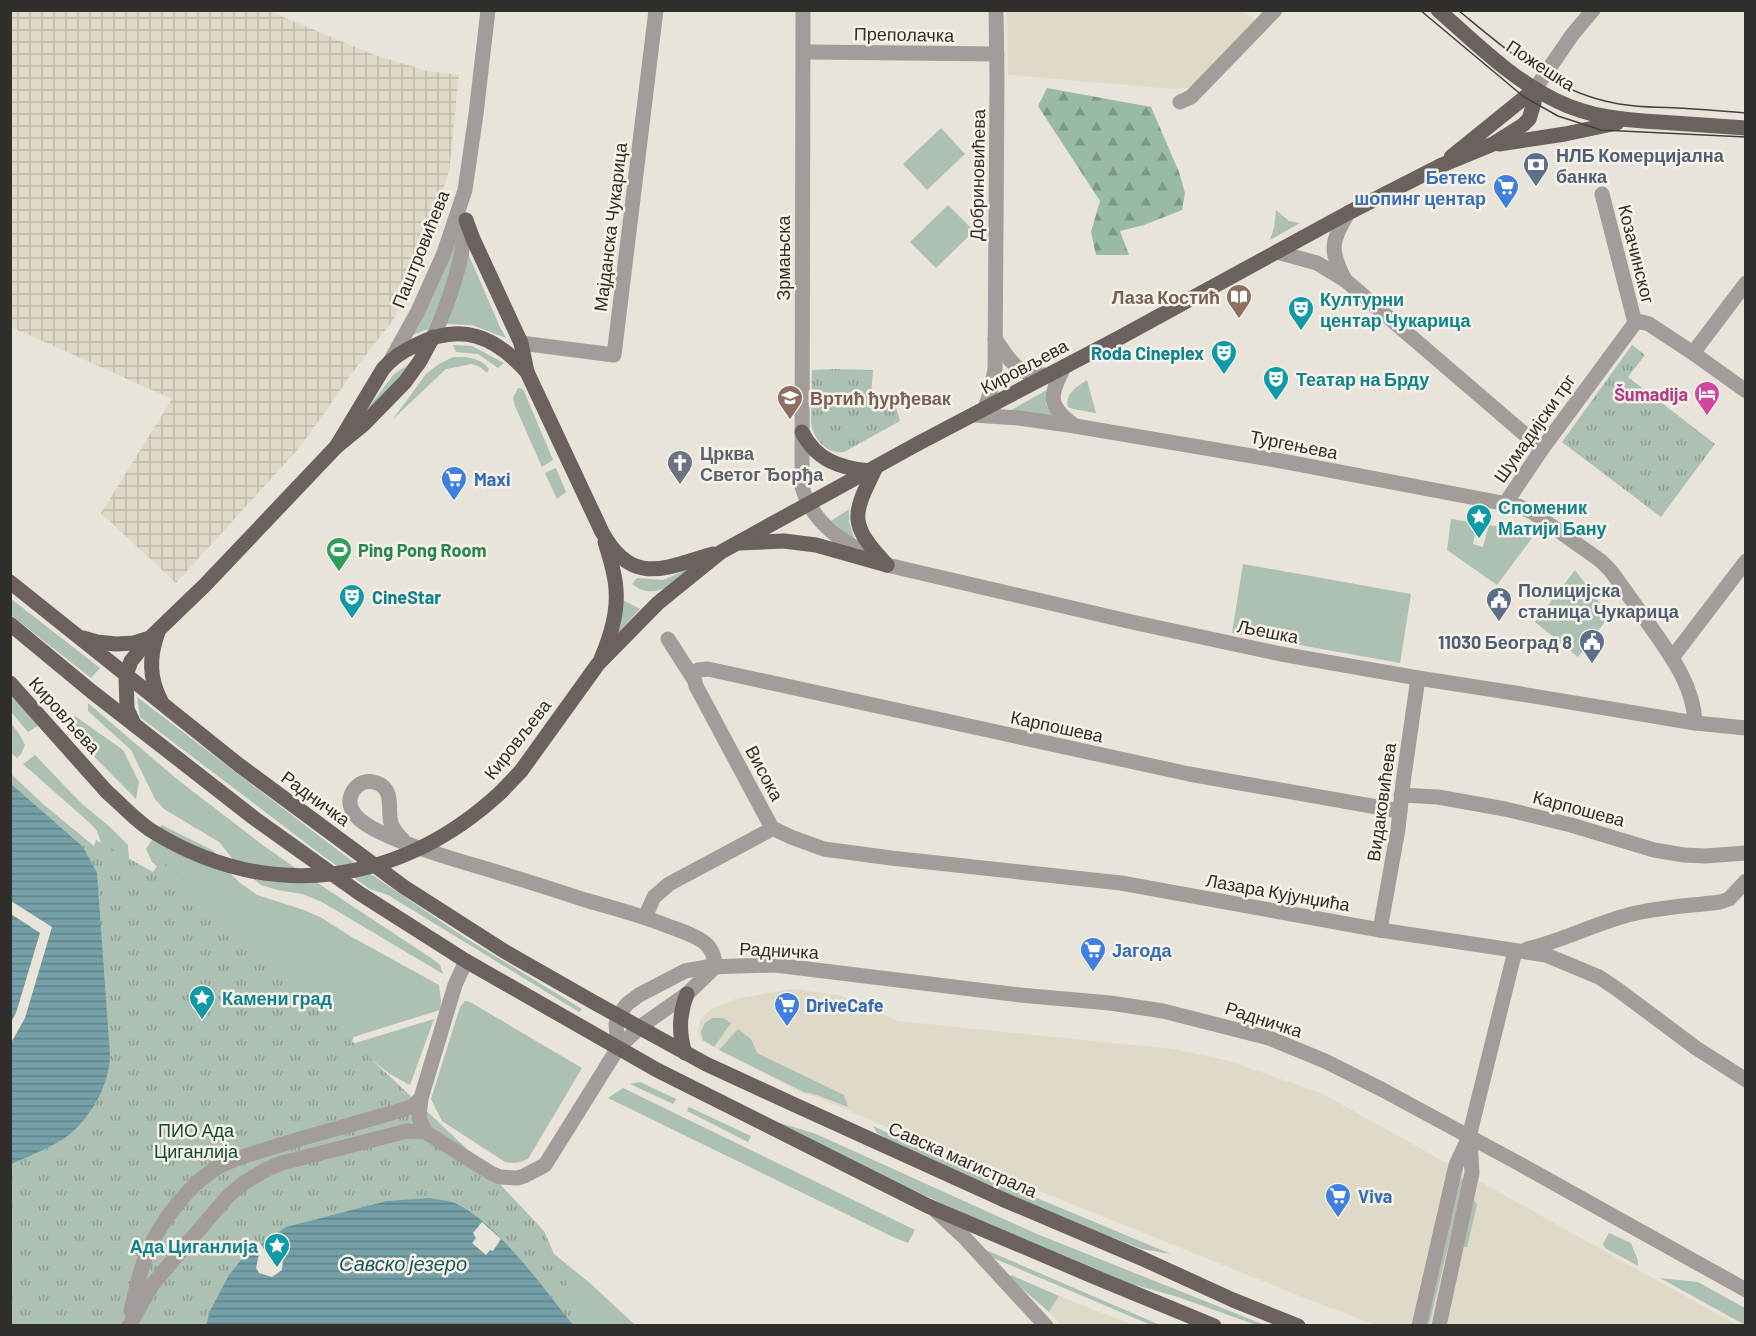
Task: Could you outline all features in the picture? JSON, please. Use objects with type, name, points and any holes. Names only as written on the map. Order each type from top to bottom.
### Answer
[{"type":"main road","name":"Пожешка","points":[[1438,10],[1515,75],[1559,103],[1602,117],[1746,128]]},
{"type":"main road","name":"Кировљева","points":[[10,684],[107,792],[150,830],[203,856],[246,870],[295,876],[336,873],[371,867],[417,850],[467,821],[501,792],[521,771],[598,664],[658,603],[721,552],[1348,213],[1442,165],[1493,144],[1529,119],[1535,89]]},
{"type":"main road","name":"Кировљева","points":[[1442,165],[1535,89]]},
{"type":"main road","points":[[1493,144],[1565,135],[1629,120]]},
{"type":"main road","points":[[466,220],[521,343],[527,372],[602,532],[613,569],[616,591],[610,633],[598,664]]},
{"type":"main road","points":[[391,360],[413,346],[434,337],[465,333],[477,336],[507,352],[527,372]]},
{"type":"main road","name":"Паштровићева","points":[[126,675],[131,661],[155,634],[211,579],[336,447],[405,382],[434,337]]},
{"type":"main road","name":"Паштровићева","points":[[336,447],[383,369],[391,360]]},
{"type":"main road","points":[[802,432],[812,448],[835,463],[849,468],[873,469],[859,505],[858,519],[862,536],[887,564]]},
{"type":"main road","name":"Кировљева","points":[[602,532],[615,553],[632,564],[650,570],[660,570],[721,552]]},
{"type":"main road","points":[[738,543],[784,541],[808,544],[887,564]]},
{"type":"main road","name":"Радничка","points":[[10,582],[239,765],[404,887],[504,951],[618,1016]]},
{"type":"main road","points":[[10,624],[135,726],[254,818],[358,893],[466,961],[693,1089],[928,1206],[1214,1326]]},
{"type":"main road","points":[[76,636],[116,644],[134,642],[155,634]]},
{"type":"main road","points":[[155,634],[151,676],[164,706]]},
{"type":"main road","points":[[126,675],[127,709],[135,726]]},
{"type":"main road","points":[[685,1053],[680,1015],[687,994]]},
{"type":"main road","name":"Савска магистрала","points":[[618,1016],[685,1053],[1002,1199],[1298,1326]]},
{"type":"street","name":"Паштровићева","points":[[391,360],[418,311],[444,253],[465,190],[477,114],[488,10]]},
{"type":"street","name":"Мајданска Чукарица","points":[[521,343],[614,355],[656,10]]},
{"type":"street","name":"Зрмањска","points":[[803,10],[802,487],[808,504]]},
{"type":"street","name":"Добриновићева","points":[[980,411],[990,394],[995,369],[996,10]]},
{"type":"street","points":[[1180,102],[1191,97],[1275,10]]},
{"type":"street","points":[[1535,89],[1572,35],[1593,10]]},
{"type":"street","name":"Преполачка","points":[[811,52],[997,54]]},
{"type":"street","points":[[465,190],[466,220]]},
{"type":"street","name":"Козачинског","points":[[1602,194],[1635,323]]},
{"type":"street","points":[[1345,280],[1335,261],[1334,247],[1337,233],[1348,213]]},
{"type":"street","name":"Паштровићева","points":[[434,337],[460,266],[466,220]]},
{"type":"street","points":[[1277,252],[1317,263],[1345,280],[1542,449]]},
{"type":"street","points":[[1693,353],[1746,283]]},
{"type":"street","points":[[1635,323],[1649,324],[1746,391]]},
{"type":"street","name":"Шумадијски трг","points":[[1635,323],[1542,449],[1505,504],[1532,512],[1601,561],[1610,570],[1672,658],[1689,692],[1695,713],[1695,723]]},
{"type":"street","points":[[995,339],[1011,363],[1020,371],[1029,375],[1047,375]]},
{"type":"street","points":[[1064,367],[1053,390],[1053,398],[1059,412],[1075,426]]},
{"type":"street","name":"Тургењева","points":[[980,411],[1287,462],[1505,504]]},
{"type":"street","name":"Љешка","points":[[808,504],[820,522],[834,534],[887,564],[1230,644],[1418,678],[1695,723],[1746,728]]},
{"type":"street","points":[[1672,658],[1746,561]]},
{"type":"street","name":"Висока","points":[[645,917],[654,897],[669,884],[772,828],[693,678],[668,639]]},
{"type":"street","name":"Карпошева","points":[[693,678],[693,674],[698,670],[708,669],[1189,774],[1400,811]]},
{"type":"street","name":"Видаковићева","points":[[1380,930],[1398,829],[1418,678]]},
{"type":"street","name":"Карпошева","points":[[1401,795],[1438,797],[1505,809],[1571,825],[1654,850],[1683,855],[1746,854]]},
{"type":"street","name":"Лазара Кујунџића","points":[[772,828],[824,849],[1120,883],[1380,930],[1546,955],[1599,977],[1632,998],[1696,1048],[1746,1080]]},
{"type":"street","name":"Радничка","points":[[404,841],[645,917],[703,941],[713,955],[715,967]]},
{"type":"street","points":[[1419,1326],[1456,1165],[1469,1137],[1515,951],[1564,939],[1626,916],[1720,902],[1729,899],[1746,881]]},
{"type":"street","points":[[128,1326],[152,1285],[228,1196],[244,1182],[282,1163],[407,1131],[425,1132],[419,1117],[421,1098],[455,985],[466,961]]},
{"type":"street","name":"Радничка","points":[[618,1016],[639,994],[682,973],[698,968],[775,965],[1163,1011],[1249,1032],[1302,1051],[1368,1082],[1746,1290]]},
{"type":"street","name":"Радничка","points":[[425,1132],[500,1177],[524,1176],[545,1165],[618,1048],[640,1028],[687,994],[715,967]]},
{"type":"street","points":[[618,1016],[616,1024],[618,1048]]},
{"type":"street","points":[[128,1326],[147,1253],[159,1230],[193,1187],[212,1171],[236,1159],[288,1142],[405,1109],[421,1098]]},
{"type":"street","points":[[1439,1326],[1472,1173],[1469,1137]]},
{"type":"street","points":[[928,1206],[964,1237],[1046,1326]]},
{"type":"shaded area","points":[[11,10],[269,11],[372,54],[427,71],[459,75],[449,172],[407,292],[394,319],[300,447],[176,583],[101,513],[172,399],[11,327]]},
{"type":"shaded area","points":[[1007,11],[1244,11],[1260,25],[1189,88],[1174,89],[1008,75]]},
{"type":"shaded area","points":[[793,989],[842,996],[898,1021],[1174,1049],[1229,1061],[1321,1093],[1737,1325],[1376,1325],[968,1162],[817,1097],[804,1094],[701,1040],[698,1032],[701,1018],[712,1009],[735,999]]},
{"type":"shaded area","points":[[1059,1296],[1133,1325],[1062,1325],[1049,1312]]},
{"type":"green space","points":[[1047,88],[1151,107],[1179,172],[1185,193],[1182,210],[1144,225],[1120,231],[1129,255],[1096,255],[1091,232],[1100,201],[1038,106]]},
{"type":"green space","points":[[941,128],[965,154],[927,190],[903,164]]},
{"type":"green space","points":[[948,205],[974,231],[936,268],[910,242]]},
{"type":"green space","points":[[1276,210],[1289,221],[1300,223],[1270,240],[1274,228]]},
{"type":"green space","points":[[461,221],[450,277],[428,329],[410,336]]},
{"type":"green space","points":[[467,251],[506,338],[472,325],[444,324]]},
{"type":"green space","points":[[453,345],[472,346],[504,363],[498,368],[478,354],[456,352]]},
{"type":"green space","points":[[1632,345],[1645,355],[1628,377],[1715,444],[1661,517],[1562,442]]},
{"type":"green space","points":[[453,357],[477,360],[489,369],[487,373],[472,364],[446,369],[393,419],[426,374]]},
{"type":"green space","points":[[408,365],[398,380],[349,433],[394,374]]},
{"type":"green space","points":[[812,370],[873,370],[871,395],[897,396],[895,404],[900,421],[844,452],[826,448],[814,434],[812,428]]},
{"type":"green space","points":[[1087,380],[1096,413],[1068,407],[1070,394]]},
{"type":"green space","points":[[518,388],[523,389],[553,460],[542,467],[515,406],[513,398]]},
{"type":"green space","points":[[1047,390],[1046,404],[1053,417],[1004,414]]},
{"type":"green space","points":[[556,468],[566,492],[557,499],[545,473]]},
{"type":"green space","points":[[849,509],[849,522],[855,540],[831,521]]},
{"type":"green space","points":[[1451,519],[1477,523],[1473,544],[1483,547],[1489,525],[1517,530],[1532,538],[1497,585],[1447,550]]},
{"type":"green space","points":[[1243,564],[1411,594],[1400,663],[1232,633]]},
{"type":"green space","points":[[695,566],[673,583],[657,591],[641,589],[632,584],[637,578],[663,580]]},
{"type":"green space","points":[[1575,570],[1608,614],[1604,623],[1578,657],[1535,622]]},
{"type":"green space","points":[[10,598],[100,668],[91,678],[11,615]]},
{"type":"green space","points":[[621,599],[640,609],[615,636]]},
{"type":"green space","points":[[10,695],[39,725],[28,732],[11,712]]},
{"type":"green space","points":[[137,697],[356,864],[464,937],[582,1009],[579,1012],[388,895],[370,889],[140,717]]},
{"type":"green space","points":[[88,703],[178,780],[264,846],[434,960],[440,965],[443,974],[322,902],[302,894],[261,885],[240,868],[219,842],[164,809],[155,799],[131,750],[88,711]]},
{"type":"green space","points":[[75,716],[123,750],[139,782],[136,799],[65,727]]},
{"type":"green space","points":[[11,723],[25,745],[17,758],[11,753]]},
{"type":"green space","points":[[35,755],[82,804],[128,845],[130,881],[10,1176],[103,849],[97,831],[91,824],[23,764]]},
{"type":"green space","name":"ПИО Ада Циганлија","points":[[10,773],[94,846],[96,840],[153,872],[161,860],[357,1028],[352,1041],[466,1148],[544,1231],[584,1323],[587,1325],[11,1325]]},
{"type":"green space","points":[[162,825],[214,851],[224,867],[257,895],[322,918],[439,985],[440,1010],[347,1039],[152,862],[146,849]]},
{"type":"green space","points":[[465,1001],[582,1068],[528,1159],[514,1163],[505,1162],[442,1121],[431,1099],[460,1007]]},
{"type":"green space","points":[[712,1018],[723,1018],[731,1023],[714,1047],[703,1040],[701,1031],[705,1023]]},
{"type":"green space","points":[[434,1019],[410,1085],[390,1074],[352,1044]]},
{"type":"green space","points":[[738,1029],[751,1039],[757,1053],[844,1095],[848,1107],[804,1092],[719,1050]]},
{"type":"green space","points":[[640,1082],[676,1099],[673,1104],[630,1084]]},
{"type":"green space","points":[[623,1088],[915,1230],[908,1243],[891,1236],[608,1098]]},
{"type":"green space","points":[[734,1101],[777,1122],[816,1134],[1037,1234],[1265,1325],[1256,1325],[1178,1297],[1132,1284],[978,1220],[859,1165]]},
{"type":"green space","points":[[689,1107],[751,1136],[748,1142],[687,1111]]},
{"type":"green space","points":[[873,1126],[960,1166],[1171,1254],[1142,1249],[989,1186],[887,1139],[877,1133]]},
{"type":"green space","points":[[1461,1178],[1464,1181],[1429,1325],[1426,1326]]},
{"type":"green space","points":[[1473,1198],[1477,1205],[1467,1247],[1462,1247]]},
{"type":"green space","points":[[1609,1233],[1631,1243],[1638,1266],[1605,1248],[1603,1244]]},
{"type":"green space","points":[[539,1242],[590,1283],[635,1325],[573,1325]]},
{"type":"green space","points":[[979,1247],[1160,1325],[1151,1325],[984,1254]]},
{"type":"green space","points":[[1011,1275],[1059,1296],[1049,1312],[1009,1277]]},
{"type":"green space","points":[[1660,1278],[1698,1282],[1745,1308],[1745,1325]]},
{"type":"water","points":[[10,783],[83,847],[97,873],[110,1056],[106,1078],[98,1099],[78,1126],[58,1142],[11,1164]]},
{"type":"water","name":"Савско језеро","points":[[430,1198],[457,1204],[473,1213],[488,1226],[520,1258],[573,1325],[206,1326],[210,1311],[229,1275],[245,1255],[286,1227],[387,1201]]},
{"type":"pier","points":[[11,901],[52,927],[25,1018],[11,1043],[11,1022],[16,1013],[40,933],[11,914]]},
{"type":"pier","points":[[482,1222],[501,1239],[493,1251],[490,1250],[486,1255],[472,1243],[476,1238],[473,1233]]},
{"type":"pier","points":[[259,1242],[265,1250],[277,1251],[283,1257],[282,1270],[272,1277],[259,1273],[256,1268],[259,1254],[253,1245]]},
{"type":"tram line","points":[[1420,10],[1524,97],[1558,116],[1601,130],[1746,137]]},
{"type":"tram line","points":[[1458,10],[1527,64],[1545,76],[1584,95],[1632,106],[1746,113]]},
{"type":"place","name":"НЛБ Комерцијална банка","points":[[1536,188]]},
{"type":"place","name":"Бетекс шопинг центар","points":[[1506,210]]},
{"type":"place","name":"Лаза Костић","points":[[1239,320]]},
{"type":"place","name":"Културни центар Чукарица","points":[[1301,332]]},
{"type":"place","name":"Roda Cineplex","points":[[1224,376]]},
{"type":"place","name":"Театар на Брду","points":[[1276,402]]},
{"type":"place","name":"Šumadija","points":[[1707,417]]},
{"type":"place","name":"Вртић ђурђевак","points":[[790,421]]},
{"type":"place","name":"Црква Светог Ђорђа","points":[[680,486]]},
{"type":"place","name":"Maxi","points":[[454,502]]},
{"type":"place","name":"Споменик Матији Бану","points":[[1479,540]]},
{"type":"place","name":"Ping Pong Room","points":[[339,573]]},
{"type":"place","name":"CineStar","points":[[352,620]]},
{"type":"place","name":"Полицијска станица Чукарица","points":[[1499,623]]},
{"type":"place","name":"11030 Београд 8","points":[[1592,665]]},
{"type":"place","name":"Јагода","points":[[1093,973]]},
{"type":"place","name":"Камени град","points":[[202,1021]]},
{"type":"place","name":"DriveCafe","points":[[787,1028]]},
{"type":"place","name":"Viva","points":[[1338,1219]]},
{"type":"place","name":"Ада Циганлија","points":[[277,1269]]}]
